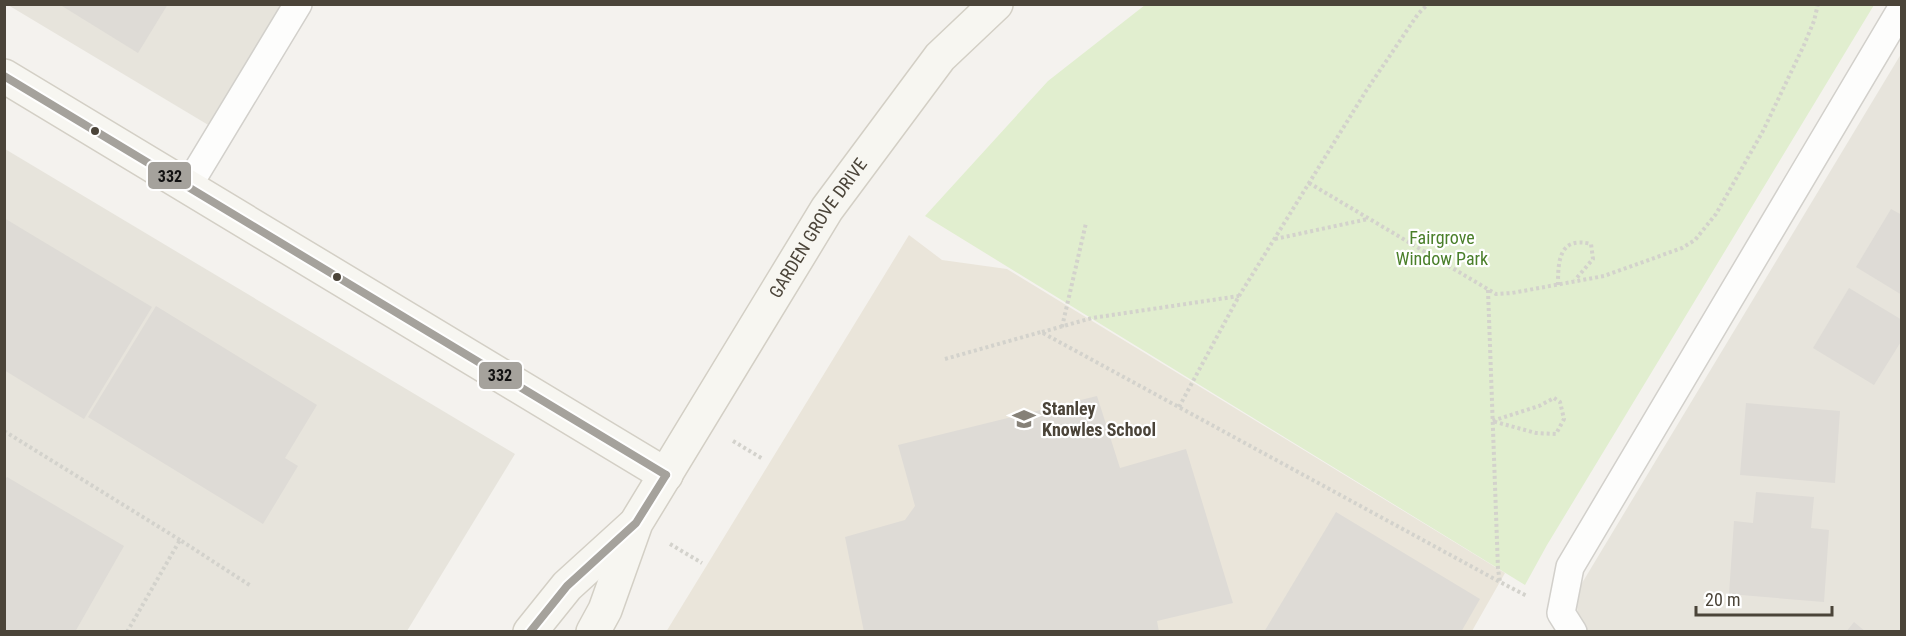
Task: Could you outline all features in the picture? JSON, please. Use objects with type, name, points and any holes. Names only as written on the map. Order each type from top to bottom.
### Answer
[{"type":"street","name":"GARDEN GROVE DRIVE","points":[[636,523],[827,209],[940,57],[996,4]]},
{"type":"street","points":[[4,76],[666,475]]},
{"type":"street","points":[[530,632],[567,586],[636,523]]},
{"type":"street","points":[[593,632],[605,610],[636,523]]},
{"type":"lane","points":[[188,186],[297,4]]},
{"type":"lane","points":[[1567,622],[1570,567],[1902,8]]},
{"type":"path","points":[[1179,407],[1239,296],[1366,91],[1418,14],[1428,4]]},
{"type":"path","points":[[1310,183],[1496,294],[1604,276],[1682,248],[1701,234],[1716,214],[1763,130],[1804,45],[1818,4]]},
{"type":"path","points":[[1275,239],[1369,219]]},
{"type":"path","points":[[1062,327],[1086,224]]},
{"type":"path","points":[[1558,285],[1558,263],[1561,252],[1573,243],[1581,241],[1592,244],[1593,259],[1574,282]]},
{"type":"path","points":[[1488,290],[1500,582]]},
{"type":"path","points":[[945,359],[1092,318],[1239,296]]},
{"type":"path","points":[[1041,332],[1500,582],[1567,622]]},
{"type":"path","points":[[1554,398],[1560,402],[1564,419],[1556,434],[1536,433],[1492,421],[1539,406],[1554,398]]},
{"type":"path","points":[[4,431],[251,585]]},
{"type":"path","points":[[727,438],[763,459]]},
{"type":"path","points":[[127,632],[180,540]]},
{"type":"shaded area","points":[[8,5],[298,5],[220,132]]},
{"type":"shaded area","points":[[1901,54],[1901,631],[1579,631],[1576,593]]},
{"type":"shaded area","points":[[5,149],[515,454],[407,631],[5,632]]},
{"type":"shaded area","name":"Stanley Knowles School","points":[[909,235],[942,260],[1007,269],[1505,573],[1472,631],[666,632]]},
{"type":"green space","name":"Fairgrove Window Park","points":[[1145,5],[1874,5],[1525,585],[925,216],[1048,81]]},
{"type":"building","points":[[63,4],[168,4],[138,53],[62,6]]},
{"type":"building","points":[[1891,209],[1902,215],[1902,295],[1856,267]]},
{"type":"building","points":[[4,218],[152,307],[84,419],[4,370]]},
{"type":"building","points":[[1849,288],[1902,320],[1902,340],[1874,385],[1813,348]]},
{"type":"building","points":[[156,306],[317,405],[285,458],[298,466],[263,524],[88,417]]},
{"type":"building","points":[[1097,396],[1120,468],[1186,449],[1233,603],[1157,621],[1159,632],[864,632],[845,537],[905,520],[915,506],[898,445]]},
{"type":"building","points":[[1746,403],[1840,411],[1835,483],[1740,475]]},
{"type":"building","points":[[7,477],[124,546],[75,632],[4,632],[4,481]]},
{"type":"building","points":[[1756,492],[1814,497],[1811,528],[1829,530],[1824,602],[1729,594],[1734,521],[1753,523]]},
{"type":"building","points":[[1336,512],[1480,599],[1461,632],[1264,632]]},
{"type":"building","points":[[1854,622],[1866,632],[1846,632]]},
{"type":"transit line","name":"332","points":[[4,76],[666,475]]},
{"type":"transit line","name":"332","points":[[530,632],[567,586],[636,523],[666,475]]},
{"type":"place","name":"Stanley Knowles School","points":[[1024,419]]}]
